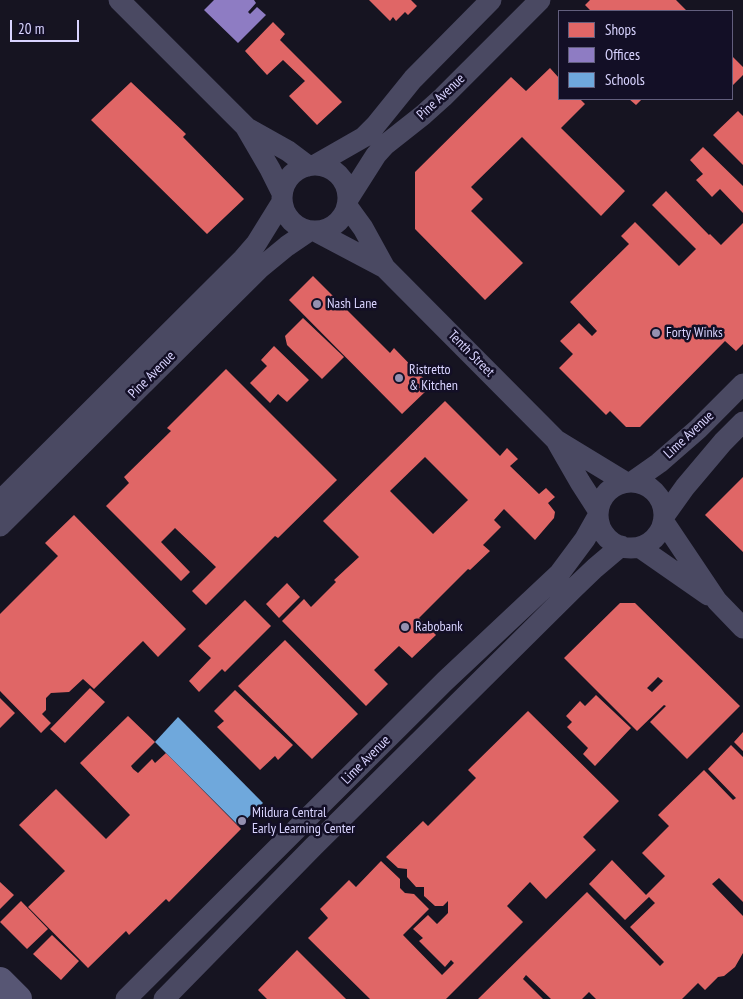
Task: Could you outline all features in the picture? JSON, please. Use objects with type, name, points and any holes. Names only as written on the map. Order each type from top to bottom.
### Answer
[{"type":"main road","points":[[0,981],[18,999]]},
{"type":"street","points":[[119,0],[244,126],[270,169],[290,221],[299,227],[312,231],[326,230],[336,224],[343,216],[348,202],[347,188],[342,179],[330,169],[312,165],[244,126]]},
{"type":"street","points":[[282,197],[285,183],[299,169],[312,165],[364,137],[413,79],[491,0]]},
{"type":"street","name":"Pine Avenue","points":[[348,202],[376,155],[385,145],[443,97],[540,0]]},
{"type":"street","name":"Pine Avenue","points":[[0,501],[243,260],[256,244],[282,197]]},
{"type":"street","name":"Tenth Street","points":[[348,202],[385,268],[556,440],[628,482]]},
{"type":"street","name":"Pine Avenue","points":[[0,526],[259,268],[287,246],[312,231]]},
{"type":"street","name":"Tenth Street","points":[[312,231],[385,268]]},
{"type":"street","name":"Lime Avenue","points":[[628,482],[659,463],[698,429],[743,384]]},
{"type":"street","name":"Lime Avenue","points":[[664,518],[684,486],[743,422]]},
{"type":"street","name":"Tenth Street","points":[[556,440],[598,513]]},
{"type":"street","points":[[630,547],[648,544],[661,531],[664,518],[663,505],[651,488],[642,484],[628,482],[615,486],[607,492],[602,500],[598,513],[600,526],[605,535],[612,542],[630,547],[717,601]]},
{"type":"street","name":"Lime Avenue","points":[[126,999],[446,681],[559,574],[585,539],[598,513]]},
{"type":"street","points":[[664,518],[717,601],[743,628]]},
{"type":"street","name":"Lime Avenue","points":[[164,999],[306,854],[595,568],[630,547]]},
{"type":"building: Shops","points":[[369,0],[411,0],[417,6],[408,15],[405,12],[396,21],[393,17],[390,21]]},
{"type":"building: Shops","points":[[590,0],[676,0],[686,10],[590,10],[585,5]]},
{"type":"building: Shops","points":[[273,22],[285,34],[280,40],[342,102],[317,125],[289,96],[305,81],[283,60],[267,75],[245,51]]},
{"type":"building: Shops","points":[[733,57],[743,67],[743,75],[733,85]]},
{"type":"building: Shops","points":[[550,68],[558,77],[558,100],[581,100],[585,104],[561,128],[625,191],[601,216],[522,137],[471,187],[483,199],[471,211],[523,263],[485,300],[415,229],[415,172],[511,77],[526,91]]},
{"type":"building: Shops","points":[[131,82],[186,134],[183,137],[244,199],[207,234],[91,120]]},
{"type":"building: Shops","points":[[630,100],[641,100],[636,105]]},
{"type":"building: Shops","points":[[738,111],[743,116],[743,165],[713,135]]},
{"type":"building: Shops","points":[[703,147],[743,186],[743,213],[720,189],[712,197],[696,180],[703,174],[690,160]]},
{"type":"building: Shops","name":"Forty Winks","points":[[666,191],[721,245],[743,223],[743,344],[736,351],[725,341],[640,427],[626,427],[610,411],[606,415],[559,368],[573,354],[560,341],[579,323],[592,336],[597,331],[570,302],[629,244],[621,236],[635,222],[679,266],[696,249],[652,205]]},
{"type":"building: Shops","points":[[313,276],[390,353],[394,348],[429,384],[425,388],[427,390],[402,414],[289,300]]},
{"type":"building: Shops","points":[[303,318],[344,357],[322,379],[287,345],[285,336]]},
{"type":"building: Shops","points":[[274,346],[309,380],[287,402],[278,394],[270,403],[250,383],[267,366],[261,360]]},
{"type":"building: Shops","points":[[226,369],[337,480],[278,538],[275,536],[206,605],[192,591],[216,567],[175,528],[161,542],[190,572],[181,581],[106,506],[129,483],[124,477],[171,431],[167,428]]},
{"type":"building: Shops","points":[[445,401],[500,456],[507,448],[518,459],[510,466],[539,494],[546,488],[555,497],[548,503],[555,512],[554,518],[535,540],[504,509],[494,520],[501,527],[483,545],[490,551],[470,570],[468,569],[419,618],[436,635],[412,658],[399,646],[374,670],[388,684],[366,706],[282,621],[304,599],[311,607],[336,582],[334,580],[359,557],[323,521]],"holes":[[[425,457],[468,500],[433,534],[390,491]]]},
{"type":"building: Shops","points":[[743,477],[743,552],[705,515]]},
{"type":"building: Shops","points":[[74,515],[186,629],[158,657],[143,641],[94,689],[83,679],[69,692],[51,693],[46,698],[46,710],[42,714],[51,723],[41,733],[0,691],[0,614],[58,556],[45,543]]},
{"type":"building: Shops","points":[[287,583],[300,597],[279,618],[266,604]]},
{"type":"building: Shops","points":[[245,600],[271,626],[225,672],[222,669],[199,692],[189,681],[211,658],[198,646]]},
{"type":"building: Shops","points":[[620,603],[635,603],[740,706],[687,759],[650,722],[666,706],[664,705],[637,731],[564,658]],"holes":[[[658,677],[663,681],[652,692],[647,688]]]},
{"type":"building: Shops","points":[[285,640],[358,714],[312,759],[238,686]]},
{"type":"building: Shops","points":[[90,688],[105,702],[65,743],[50,729]]},
{"type":"building: Shops","points":[[235,690],[293,745],[278,760],[275,756],[260,770],[217,727],[224,721],[214,711]]},
{"type":"building: Shops","points":[[596,695],[631,728],[595,766],[583,754],[588,748],[567,727],[572,722],[566,716],[580,701],[585,706]]},
{"type":"building: Shops","points":[[0,698],[15,713],[0,728]]},
{"type":"building: Shops","points":[[528,711],[619,801],[583,837],[596,850],[546,899],[530,882],[507,906],[523,922],[446,999],[370,999],[308,938],[328,918],[320,909],[349,880],[356,887],[381,861],[400,879],[400,888],[405,893],[414,894],[429,909],[403,935],[442,975],[454,963],[451,960],[445,967],[419,941],[423,938],[413,929],[428,915],[437,924],[448,913],[448,901],[443,906],[435,906],[424,896],[424,887],[416,887],[407,877],[407,869],[398,868],[386,857],[423,821],[428,826],[476,778],[468,770]]},
{"type":"building: Shops","points":[[128,716],[155,742],[131,766],[133,769],[138,773],[152,759],[155,763],[166,753],[241,829],[169,902],[166,899],[129,935],[126,931],[88,968],[28,907],[65,871],[19,825],[56,789],[106,839],[130,815],[80,763]]},
{"type":"building: Shops","points":[[743,732],[743,751],[734,742]]},
{"type":"building: Shops","points":[[731,745],[743,757],[743,902],[719,878],[712,884],[743,916],[743,953],[735,967],[724,976],[718,977],[705,990],[698,983],[682,999],[596,999],[589,992],[582,999],[551,999],[526,975],[523,979],[543,999],[478,999],[587,892],[660,966],[664,962],[630,927],[655,903],[649,897],[625,920],[589,884],[612,860],[646,895],[665,876],[642,853],[669,826],[658,815],[704,770],[733,800],[736,798],[708,769]]},
{"type":"building: Shops","points":[[0,882],[14,895],[0,909]]},
{"type":"building: Shops","points":[[21,901],[48,929],[27,949],[0,922]]},
{"type":"building: Shops","points":[[52,935],[79,961],[61,980],[33,954]]},
{"type":"building: Shops","points":[[297,950],[346,999],[267,999],[258,990]]},
{"type":"building: Offices","points":[[214,0],[254,0],[256,3],[248,12],[250,14],[257,7],[266,15],[238,43],[204,10]]},
{"type":"building: Schools","points":[[178,717],[263,803],[239,826],[155,742]]},
{"type":"place","name":"Nash Lane","points":[[317,304]]},
{"type":"place","name":"Forty Winks","points":[[656,333]]},
{"type":"place","name":"Ristretto & Kitchen","points":[[399,378]]},
{"type":"place","name":"Rabobank","points":[[405,627]]},
{"type":"place","name":"Mildura Central Early Learning Center","points":[[242,821]]}]
